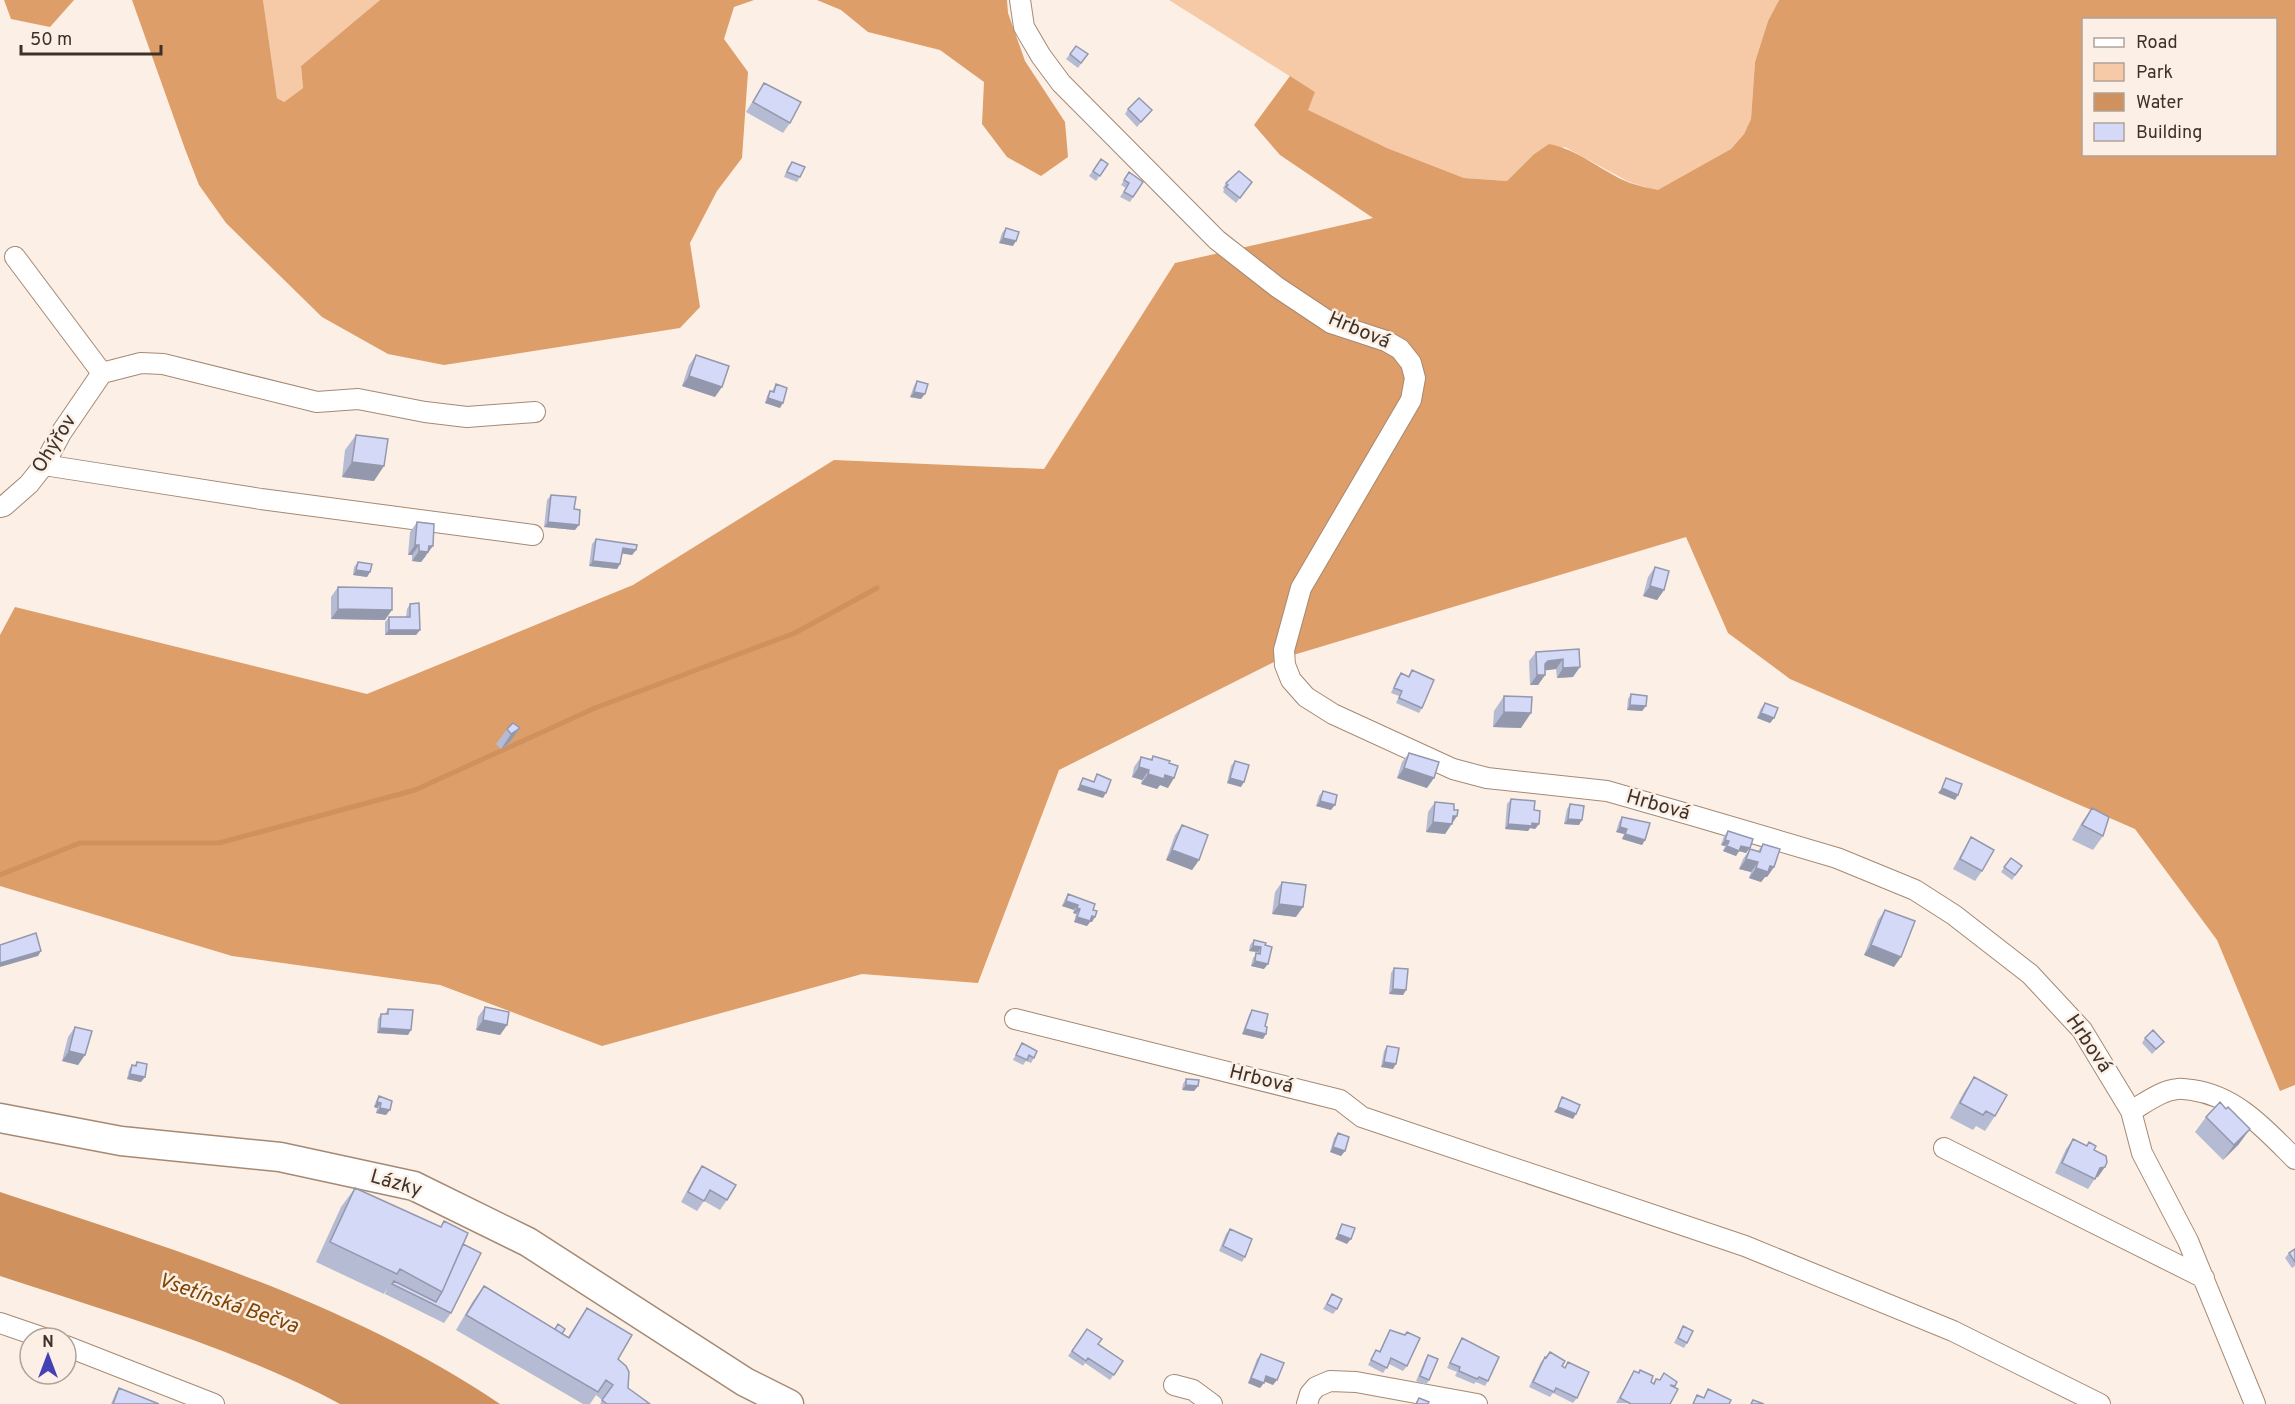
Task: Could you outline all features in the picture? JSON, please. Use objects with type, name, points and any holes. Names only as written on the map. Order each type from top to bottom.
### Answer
[{"type":"street","name":"Hrbová","points":[[1020,0],[1024,27],[1041,56],[1061,83],[1217,240],[1277,287],[1331,323],[1386,341],[1400,349],[1411,363],[1415,378],[1411,400],[1302,588],[1284,650],[1285,665],[1291,680],[1306,697],[1344,719],[1453,769],[1487,778],[1606,791],[1837,858],[1915,890],[1954,915],[2030,974],[2082,1030],[2131,1111],[2142,1153],[2188,1241],[2255,1404]]},
{"type":"street","points":[[15,257],[102,373],[133,365],[163,364],[317,402],[358,399],[425,412],[467,417],[535,412]]},
{"type":"street","name":"Ohýřov","points":[[0,507],[29,484],[44,465],[61,433],[102,373]]},
{"type":"street","points":[[44,465],[261,499],[533,535]]},
{"type":"street","name":"Hrbová","points":[[1015,1019],[1340,1100],[1362,1117],[1745,1246],[1953,1331],[2100,1404]]},
{"type":"street","points":[[2131,1111],[2156,1096],[2177,1089],[2201,1092],[2232,1103],[2257,1121],[2295,1159]]},
{"type":"street","name":"Lázky","points":[[0,1118],[121,1141],[280,1157],[414,1186],[528,1242],[745,1382],[789,1404]]},
{"type":"street","points":[[1944,1148],[2204,1278]]},
{"type":"street","points":[[0,1323],[18,1329]]},
{"type":"street","points":[[78,1351],[214,1404]]},
{"type":"street","points":[[1307,1404],[1310,1394],[1316,1387],[1330,1381],[1356,1382],[1478,1404]]},
{"type":"street","points":[[1174,1385],[1193,1390],[1212,1404]]},
{"type":"green space","points":[[263,0],[380,0],[301,66],[303,88],[284,102],[277,98]]},
{"type":"green space","points":[[1169,0],[1779,0],[1768,21],[1755,62],[1751,119],[1744,134],[1731,149],[1658,191],[1629,182],[1565,147],[1533,155],[1507,181],[1464,178],[1387,148],[1307,110],[1315,92]]},
{"type":"shaded area","points":[[4,0],[74,0],[50,27],[11,19]]},
{"type":"shaded area","points":[[132,0],[263,0],[277,98],[284,102],[303,88],[301,66],[380,0],[754,0],[734,7],[724,39],[748,72],[742,158],[717,191],[690,243],[700,307],[680,328],[444,365],[388,354],[322,317],[226,223],[199,185]]},
{"type":"shaded area","points":[[817,0],[1007,0],[1008,13],[1025,61],[1065,122],[1068,157],[1041,176],[1007,157],[982,124],[984,82],[940,50],[868,32],[841,10]]},
{"type":"shaded area","points":[[1779,0],[2295,0],[2295,1085],[2280,1091],[2217,940],[2135,829],[1790,679],[1728,633],[1686,537],[1280,659],[1059,770],[978,983],[862,974],[602,1046],[440,985],[232,956],[0,886],[0,635],[15,607],[367,694],[633,585],[834,460],[1044,469],[1175,263],[1373,218],[1280,155],[1254,125],[1290,76],[1315,92],[1308,110],[1387,148],[1464,178],[1507,181],[1533,155],[1549,144],[1571,151],[1630,183],[1658,190],[1731,149],[1744,134],[1751,119],[1755,62],[1768,21]]},
{"type":"water","name":"Vsetínská Bečva","points":[[0,1192],[194,1257],[321,1307],[442,1368],[500,1404],[340,1404],[300,1384],[216,1349],[0,1276]]},
{"type":"building","points":[[1076,46],[1088,54],[1081,63],[1070,54]]},
{"type":"building","points":[[764,83],[801,102],[790,123],[753,102]]},
{"type":"building","points":[[1139,98],[1152,110],[1141,122],[1128,109]]},
{"type":"building","points":[[1101,159],[1108,164],[1100,176],[1093,171]]},
{"type":"building","points":[[792,162],[805,167],[800,177],[787,172]]},
{"type":"building","points":[[1239,171],[1252,182],[1240,198],[1226,187],[1228,185],[1226,183]]},
{"type":"building","points":[[1129,172],[1143,182],[1133,197],[1124,192],[1129,183],[1124,180]]},
{"type":"building","points":[[1006,228],[1019,232],[1016,241],[1003,238]]},
{"type":"building","points":[[696,355],[729,366],[722,387],[689,376]]},
{"type":"building","points":[[917,381],[928,384],[925,394],[914,392]]},
{"type":"building","points":[[776,384],[787,388],[783,403],[768,398],[770,391],[774,392]]},
{"type":"building","points":[[356,435],[388,439],[384,466],[352,462]]},
{"type":"building","points":[[551,495],[576,497],[574,509],[580,510],[579,525],[548,522]]},
{"type":"building","points":[[417,522],[434,524],[433,546],[429,546],[428,552],[419,551],[419,545],[415,545]]},
{"type":"building","points":[[596,539],[637,545],[636,550],[623,548],[620,564],[593,561]]},
{"type":"building","points":[[358,562],[372,564],[370,572],[356,570]]},
{"type":"building","points":[[1655,567],[1669,571],[1664,590],[1650,586]]},
{"type":"building","points":[[338,587],[392,588],[392,610],[338,609]]},
{"type":"building","points":[[419,603],[420,630],[389,630],[389,617],[410,617],[410,604]]},
{"type":"building","points":[[1579,649],[1580,667],[1563,668],[1563,659],[1548,661],[1545,664],[1545,675],[1537,675],[1536,652]]},
{"type":"building","points":[[1412,670],[1434,680],[1422,708],[1399,698],[1402,691],[1394,688],[1401,673],[1409,677]]},
{"type":"building","points":[[1631,694],[1647,696],[1646,706],[1630,705]]},
{"type":"building","points":[[1504,696],[1532,697],[1531,713],[1504,712]]},
{"type":"building","points":[[1765,703],[1778,708],[1774,718],[1761,713]]},
{"type":"building","points":[[513,723],[520,728],[511,734],[507,729]]},
{"type":"building","points":[[1409,753],[1439,762],[1434,778],[1404,768]]},
{"type":"building","points":[[1153,756],[1178,766],[1174,778],[1165,775],[1164,779],[1148,774],[1149,770],[1139,767],[1141,757],[1152,760]]},
{"type":"building","points":[[1235,761],[1249,765],[1244,782],[1230,778]]},
{"type":"building","points":[[1097,774],[1111,780],[1106,793],[1080,785],[1083,778],[1094,782]]},
{"type":"building","points":[[1946,778],[1962,784],[1958,795],[1942,788]]},
{"type":"building","points":[[1323,791],[1337,795],[1335,805],[1320,801]]},
{"type":"building","points":[[1511,799],[1535,801],[1534,810],[1540,811],[1539,824],[1532,823],[1532,826],[1508,824]]},
{"type":"building","points":[[1435,802],[1454,804],[1454,810],[1458,810],[1457,816],[1453,816],[1452,824],[1433,822]]},
{"type":"building","points":[[1570,804],[1584,806],[1582,820],[1568,819]]},
{"type":"building","points":[[2092,808],[2109,817],[2103,836],[2082,825]]},
{"type":"building","points":[[1622,817],[1650,823],[1645,840],[1625,834],[1627,829],[1620,827]]},
{"type":"building","points":[[1182,825],[1208,835],[1199,860],[1172,850]]},
{"type":"building","points":[[1728,831],[1753,839],[1750,848],[1741,846],[1739,851],[1727,846],[1729,841],[1725,840]]},
{"type":"building","points":[[1971,837],[1994,850],[1982,871],[1960,859]]},
{"type":"building","points":[[1763,844],[1780,849],[1774,867],[1770,866],[1768,872],[1756,868],[1758,862],[1746,859],[1750,849],[1760,852]]},
{"type":"building","points":[[2011,858],[2022,866],[2015,875],[2004,867]]},
{"type":"building","points":[[1282,882],[1306,885],[1303,907],[1279,904]]},
{"type":"building","points":[[1068,894],[1095,904],[1093,910],[1097,911],[1095,917],[1092,916],[1090,921],[1077,917],[1080,909],[1077,908],[1078,905],[1066,901]]},
{"type":"building","points":[[1885,910],[1915,921],[1901,957],[1871,945]]},
{"type":"building","points":[[36,933],[41,951],[0,963],[0,945]]},
{"type":"building","points":[[1254,940],[1272,947],[1268,964],[1255,961],[1256,953],[1260,954],[1261,947],[1253,946]]},
{"type":"building","points":[[1394,968],[1408,969],[1406,990],[1393,989]]},
{"type":"building","points":[[485,1007],[509,1012],[507,1025],[483,1020]]},
{"type":"building","points":[[388,1009],[413,1010],[411,1030],[380,1028],[381,1014],[388,1014]]},
{"type":"building","points":[[1252,1010],[1268,1014],[1266,1034],[1245,1029]]},
{"type":"building","points":[[75,1027],[92,1031],[85,1055],[69,1051]]},
{"type":"building","points":[[2153,1030],[2164,1042],[2156,1049],[2145,1038]]},
{"type":"building","points":[[1022,1043],[1037,1051],[1034,1058],[1029,1055],[1027,1060],[1016,1055]]},
{"type":"building","points":[[1387,1046],[1399,1048],[1396,1064],[1384,1062]]},
{"type":"building","points":[[137,1062],[147,1064],[145,1077],[130,1074],[132,1065],[136,1066]]},
{"type":"building","points":[[1974,1077],[2007,1095],[1995,1116],[1986,1111],[1983,1115],[1960,1103]]},
{"type":"building","points":[[1186,1079],[1199,1080],[1198,1086],[1186,1085]]},
{"type":"building","points":[[379,1096],[392,1101],[390,1110],[380,1108],[381,1103],[377,1102]]},
{"type":"building","points":[[1562,1097],[1580,1105],[1576,1114],[1558,1107]]},
{"type":"building","points":[[2220,1102],[2250,1129],[2234,1145],[2206,1117]]},
{"type":"building","points":[[1338,1133],[1349,1137],[1345,1151],[1333,1147]]},
{"type":"building","points":[[2073,1139],[2087,1146],[2089,1142],[2096,1146],[2094,1150],[2106,1156],[2105,1167],[2100,1168],[2095,1179],[2062,1163]]},
{"type":"building","points":[[702,1166],[736,1185],[727,1200],[710,1190],[704,1201],[688,1192]]},
{"type":"building","points":[[355,1188],[441,1227],[444,1221],[468,1233],[442,1292],[400,1269],[397,1274],[330,1242]]},
{"type":"building","points":[[1342,1224],[1355,1228],[1351,1239],[1338,1234]]},
{"type":"building","points":[[1230,1229],[1252,1239],[1245,1257],[1223,1246]]},
{"type":"building","points":[[463,1244],[481,1253],[451,1313],[392,1284],[394,1281],[436,1302]]},
{"type":"building","points":[[2295,1249],[2295,1262],[2289,1253]]},
{"type":"building","points":[[484,1286],[569,1338],[587,1308],[632,1335],[618,1359],[629,1372],[628,1388],[650,1404],[607,1404],[602,1400],[613,1385],[606,1380],[598,1392],[466,1315]]},
{"type":"building","points":[[1332,1294],[1342,1299],[1337,1309],[1327,1304]]},
{"type":"building","points":[[558,1324],[565,1329],[562,1334],[555,1329]]},
{"type":"building","points":[[1683,1326],[1693,1331],[1687,1343],[1678,1338]]},
{"type":"building","points":[[1087,1329],[1102,1339],[1098,1344],[1123,1361],[1114,1375],[1088,1358],[1086,1361],[1072,1351]]},
{"type":"building","points":[[1390,1330],[1405,1335],[1407,1332],[1420,1338],[1407,1366],[1391,1358],[1387,1368],[1371,1360],[1376,1350],[1380,1352]]},
{"type":"building","points":[[1462,1338],[1499,1357],[1488,1381],[1459,1371],[1460,1367],[1450,1363]]},
{"type":"building","points":[[1550,1352],[1565,1361],[1562,1366],[1565,1368],[1568,1362],[1589,1372],[1577,1398],[1556,1388],[1554,1392],[1533,1382],[1545,1357]]},
{"type":"building","points":[[1261,1354],[1284,1363],[1277,1380],[1266,1376],[1264,1383],[1251,1378]]},
{"type":"building","points":[[1428,1355],[1438,1359],[1429,1380],[1420,1376]]},
{"type":"building","points":[[1640,1370],[1653,1376],[1651,1382],[1654,1384],[1656,1379],[1660,1380],[1664,1373],[1677,1382],[1675,1386],[1670,1385],[1678,1389],[1670,1404],[1631,1404],[1620,1398],[1634,1371],[1639,1373]]},
{"type":"building","points":[[119,1388],[159,1404],[113,1404]]},
{"type":"building","points":[[1708,1389],[1731,1400],[1729,1404],[1693,1404],[1697,1395],[1704,1398]]},
{"type":"building","points":[[1419,1398],[1429,1402],[1428,1404],[1416,1404]]},
{"type":"building","points":[[1753,1400],[1764,1404],[1751,1404]]},
{"type":"waterway","points":[[0,875],[80,843],[219,843],[415,790],[595,708],[795,633],[877,588]]}]
